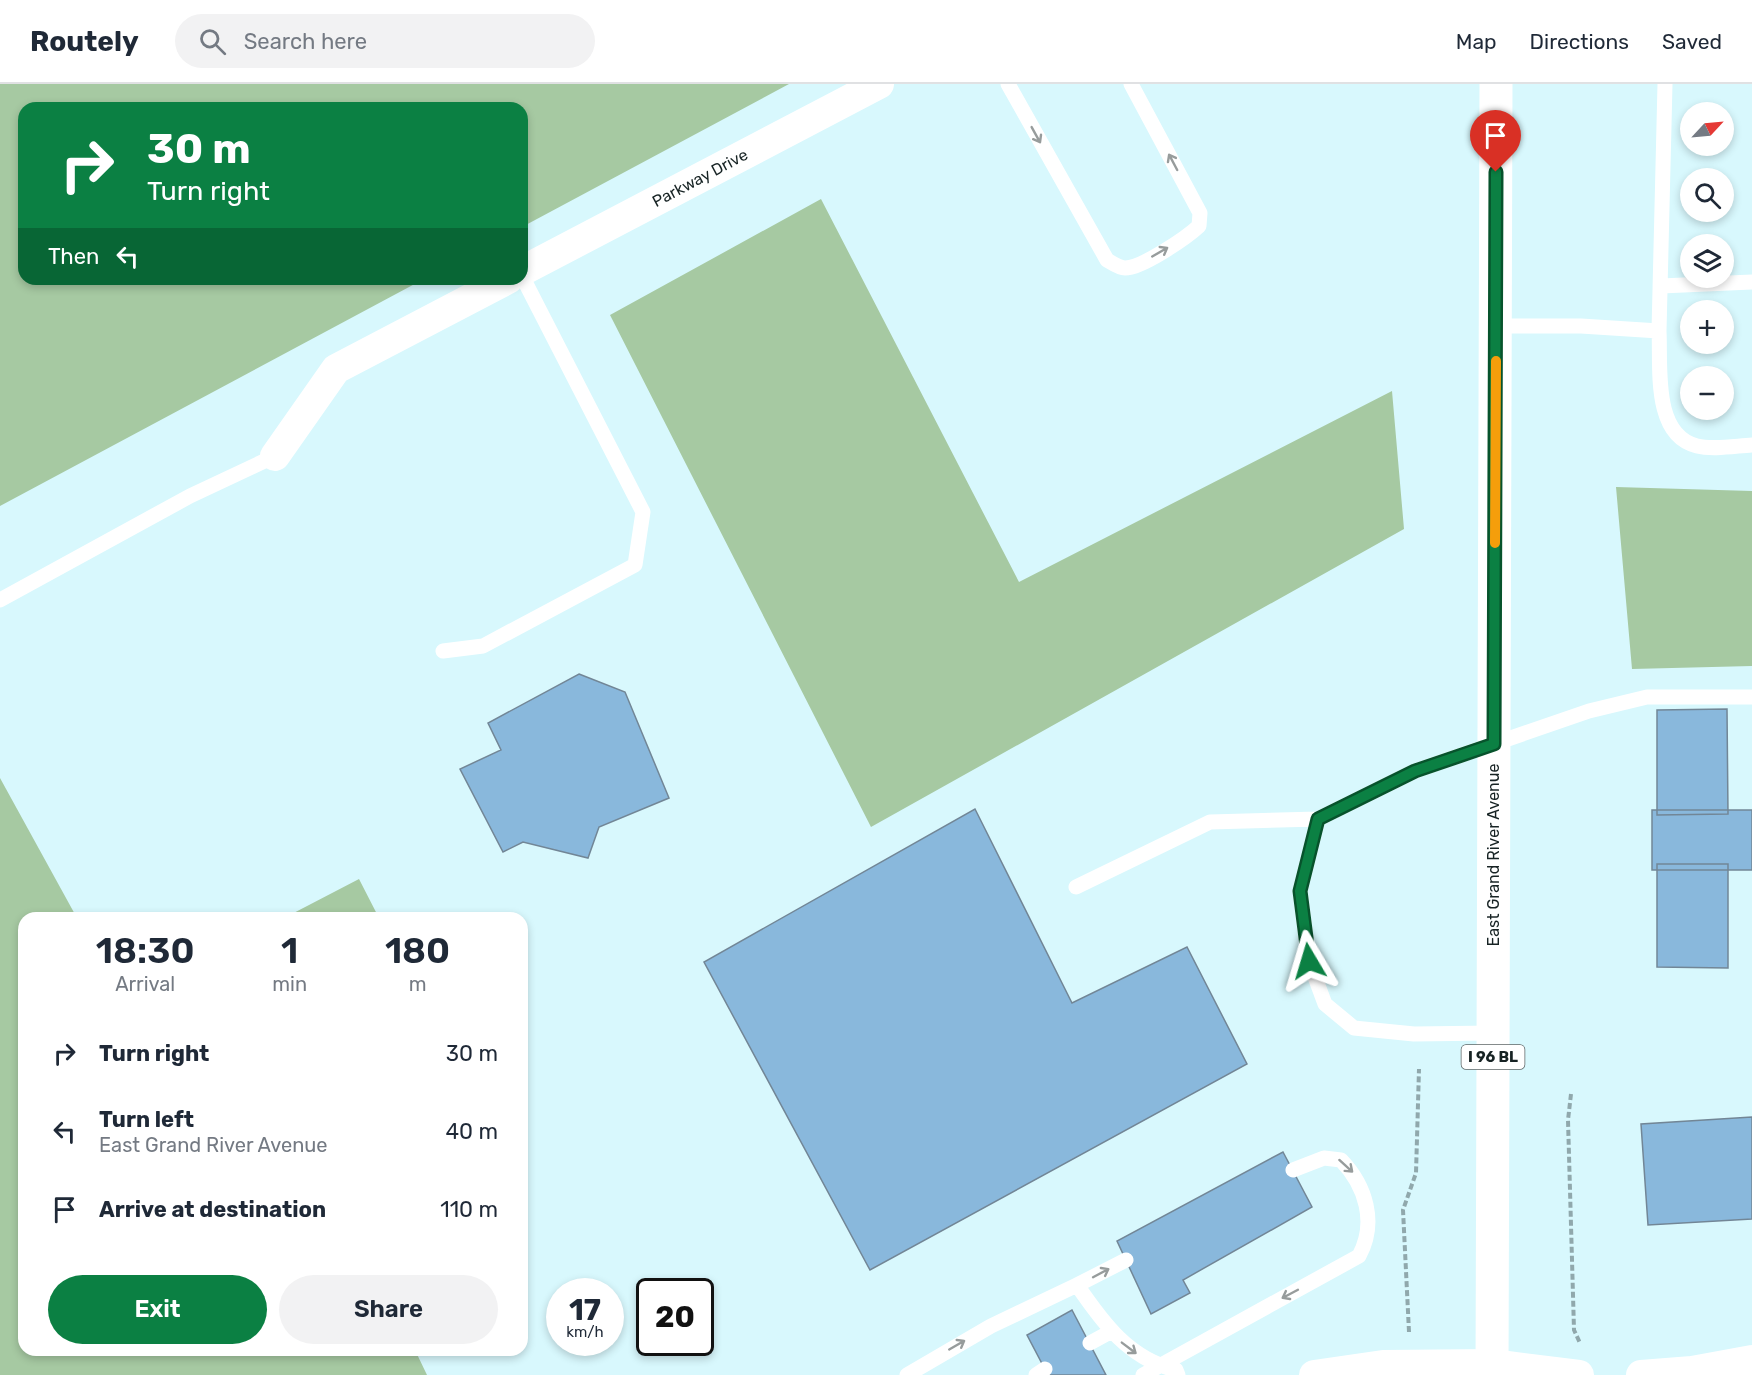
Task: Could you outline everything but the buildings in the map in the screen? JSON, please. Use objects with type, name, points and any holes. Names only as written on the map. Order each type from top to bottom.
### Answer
[{"type":"main road","name":"East Grand River Avenue","points":[[1492,1369],[1496,84]]},
{"type":"street","name":"Parkway Drive","points":[[528,269],[879,84]]},
{"type":"street","points":[[275,456],[336,369],[497,285]]},
{"type":"street","points":[[1641,1375],[1692,1371],[1752,1360]]},
{"type":"street","points":[[1314,1375],[1383,1365],[1579,1375]]},
{"type":"lane","points":[[1008,84],[1107,260],[1123,268],[1136,265],[1191,233],[1199,226],[1200,213],[1131,84]]},
{"type":"lane","points":[[1665,84],[1659,332],[1664,409],[1675,434],[1696,446],[1752,445]]},
{"type":"lane","points":[[1661,286],[1752,282]]},
{"type":"lane","points":[[443,651],[483,646],[635,565],[643,512],[527,285]]},
{"type":"lane","points":[[1496,326],[1581,326],[1659,332]]},
{"type":"lane","points":[[0,600],[190,496],[275,456]]},
{"type":"lane","points":[[1076,887],[1210,822],[1318,819],[1415,771],[1589,711],[1647,697],[1752,697]]},
{"type":"lane","points":[[1318,819],[1300,891],[1309,961],[1325,1004],[1354,1028],[1414,1034],[1493,1033]]},
{"type":"lane","points":[[1143,1375],[1359,1256],[1368,1240],[1366,1202],[1356,1176],[1341,1160],[1324,1158],[1293,1170]]},
{"type":"lane","points":[[907,1375],[991,1326],[1077,1286],[1126,1260]]},
{"type":"lane","points":[[1077,1286],[1121,1342],[1157,1366],[1176,1370],[1178,1375]]},
{"type":"lane","points":[[1090,1344],[1112,1331]]},
{"type":"path","points":[[1409,1315],[1403,1210],[1416,1173],[1419,1069]]},
{"type":"path","points":[[1571,1094],[1568,1120],[1574,1330],[1581,1345]]},
{"type":"green space","points":[[0,84],[789,84],[528,224],[528,102],[18,102],[18,285],[413,285],[0,506]]},
{"type":"green space","points":[[821,199],[1019,582],[1392,391],[1404,529],[871,827],[610,315]]},
{"type":"green space","points":[[1616,487],[1752,491],[1752,666],[1632,669]]},
{"type":"green space","points":[[0,778],[74,912],[18,912],[18,1356],[418,1356],[427,1375],[0,1375]]},
{"type":"green space","points":[[359,879],[376,912],[296,912]]},
{"type":"slow traffic","points":[[1495,543],[1496,361]]},
{"type":"route","points":[[1309,961],[1300,891],[1318,819],[1415,771],[1494,744],[1496,172]]}]
